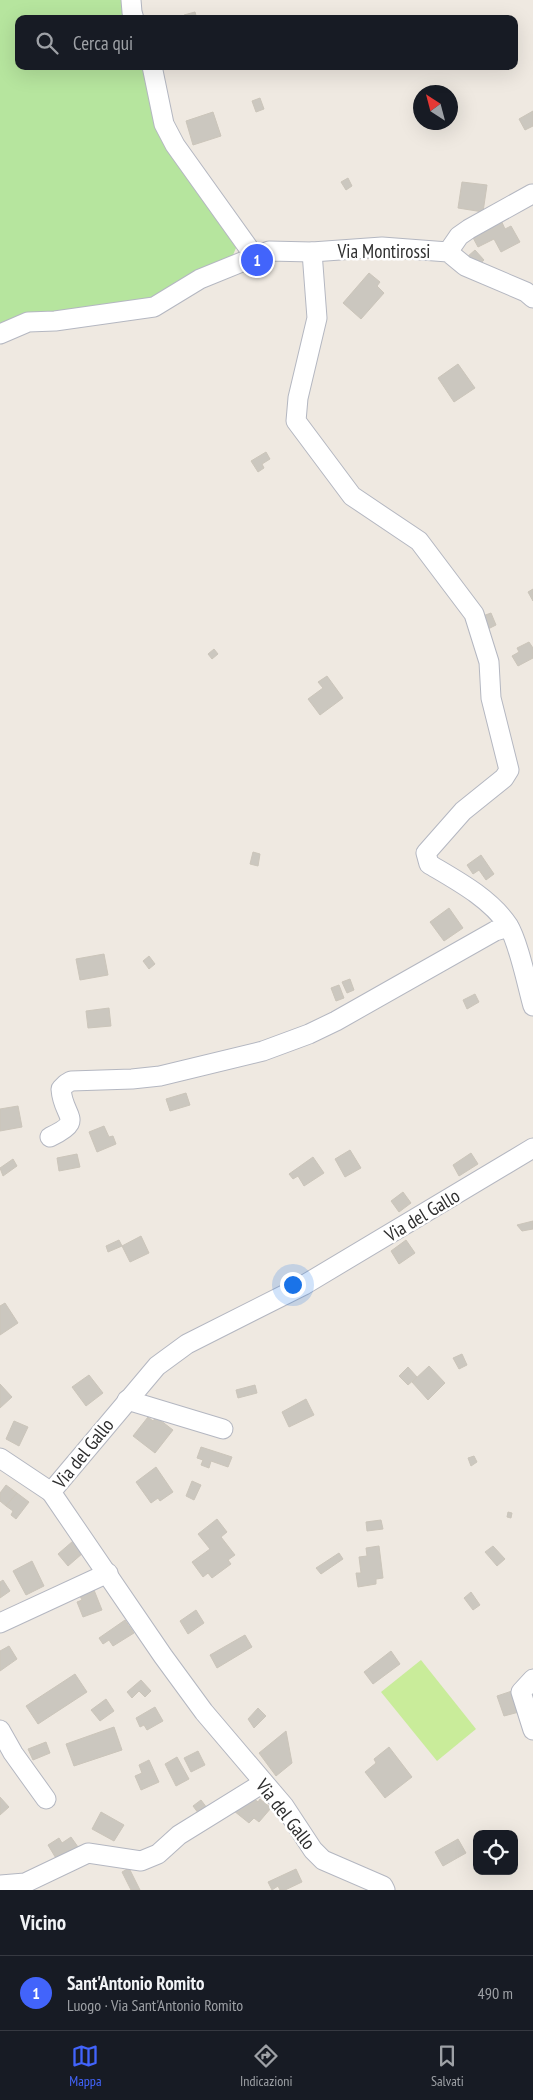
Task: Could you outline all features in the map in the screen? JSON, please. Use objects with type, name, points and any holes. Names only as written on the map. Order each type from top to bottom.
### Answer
[{"type":"street","points":[[131,0],[133,15]]},
{"type":"street","points":[[153,70],[164,124],[175,145],[255,257]]},
{"type":"street","points":[[448,252],[460,236],[469,229],[532,194]]},
{"type":"street","name":"Via Montirossi","points":[[0,334],[28,322],[55,321],[154,307],[200,278],[269,251],[312,252],[382,247],[448,252],[465,266],[526,292],[533,298]]},
{"type":"street","points":[[312,252],[317,318],[298,398],[296,421],[352,496],[419,542],[474,614],[489,662],[492,698],[509,770],[504,778],[463,811],[426,854],[429,864],[460,882],[494,908],[508,927],[533,1006]]},
{"type":"street","points":[[50,1137],[67,1129],[70,1124],[61,1090],[66,1084],[71,1082],[160,1076],[263,1051],[309,1034],[336,1021],[495,931],[508,927]]},
{"type":"street","name":"Via del Gallo","points":[[385,1890],[383,1886],[323,1860],[313,1850],[284,1806],[262,1783],[192,1696],[51,1492],[157,1366],[187,1344],[304,1285],[533,1148]]},
{"type":"street","points":[[127,1400],[223,1429]]},
{"type":"street","points":[[0,1458],[51,1492]]},
{"type":"street","points":[[0,1623],[108,1573]]},
{"type":"street","points":[[533,1679],[521,1692],[528,1720],[533,1730]]},
{"type":"street","points":[[0,1730],[13,1753],[46,1799]]},
{"type":"street","points":[[0,1885],[24,1883],[88,1853],[141,1861],[158,1854],[178,1835],[262,1783]]},
{"type":"green space","points":[[0,0],[128,0],[128,15],[15,15],[15,70],[150,70],[156,118],[235,237],[236,248],[230,262],[141,305],[0,328]]},
{"type":"green space","points":[[421,1660],[476,1729],[437,1761],[381,1692]]},
{"type":"building","points":[[195,12],[196,15],[184,15]]},
{"type":"building","points":[[260,98],[264,109],[256,112],[252,101]]},
{"type":"building","points":[[533,111],[533,126],[525,130],[519,119]]},
{"type":"building","points":[[213,112],[221,136],[193,145],[186,121]]},
{"type":"building","points":[[348,178],[352,186],[346,190],[341,182]]},
{"type":"building","points":[[462,182],[487,185],[483,212],[458,208]]},
{"type":"building","points":[[500,218],[505,229],[511,226],[520,242],[501,252],[494,239],[478,247],[471,234]]},
{"type":"building","points":[[475,250],[484,260],[476,267],[467,257]]},
{"type":"building","points":[[369,273],[380,282],[377,286],[384,293],[361,319],[343,303]]},
{"type":"building","points":[[458,364],[475,388],[454,402],[438,378]]},
{"type":"building","points":[[266,452],[270,459],[262,464],[264,468],[258,472],[251,461]]},
{"type":"building","points":[[533,589],[533,601],[528,592]]},
{"type":"building","points":[[491,613],[496,625],[486,630],[480,617]]},
{"type":"building","points":[[529,642],[533,648],[533,658],[518,666],[512,656],[519,652],[517,648]]},
{"type":"building","points":[[214,649],[218,654],[212,659],[208,654]]},
{"type":"building","points":[[327,676],[343,698],[320,715],[308,699],[323,688],[318,682]]},
{"type":"building","points":[[253,852],[260,854],[258,866],[250,864]]},
{"type":"building","points":[[481,855],[494,874],[486,880],[479,870],[473,874],[467,865]]},
{"type":"building","points":[[449,908],[463,928],[444,941],[430,922]]},
{"type":"building","points":[[104,954],[108,975],[80,980],[76,959]]},
{"type":"building","points":[[149,956],[155,964],[149,969],[143,961]]},
{"type":"building","points":[[350,979],[354,990],[347,993],[342,982]]},
{"type":"building","points":[[339,985],[344,998],[336,1001],[331,988]]},
{"type":"building","points":[[475,994],[479,1002],[467,1009],[463,1000]]},
{"type":"building","points":[[109,1008],[111,1026],[88,1028],[86,1011]]},
{"type":"building","points":[[186,1093],[190,1105],[170,1111],[166,1099]]},
{"type":"building","points":[[18,1106],[22,1127],[0,1131],[0,1109]]},
{"type":"building","points":[[104,1126],[109,1137],[113,1136],[116,1144],[97,1152],[89,1132]]},
{"type":"building","points":[[350,1150],[361,1168],[345,1177],[335,1159]]},
{"type":"building","points":[[471,1153],[478,1164],[459,1176],[453,1165]]},
{"type":"building","points":[[77,1154],[80,1167],[59,1171],[57,1158]]},
{"type":"building","points":[[313,1157],[324,1173],[304,1186],[298,1176],[293,1179],[289,1174]]},
{"type":"building","points":[[13,1159],[17,1166],[3,1176],[0,1168]]},
{"type":"building","points":[[403,1192],[411,1203],[399,1212],[391,1201]]},
{"type":"building","points":[[533,1221],[533,1229],[522,1231],[517,1225]]},
{"type":"building","points":[[141,1236],[149,1253],[130,1262],[122,1246]]},
{"type":"building","points":[[119,1240],[122,1246],[108,1252],[106,1246]]},
{"type":"building","points":[[406,1240],[415,1253],[399,1264],[391,1251]]},
{"type":"building","points":[[5,1303],[18,1323],[0,1335],[0,1306]]},
{"type":"building","points":[[462,1354],[467,1365],[459,1369],[453,1358]]},
{"type":"building","points":[[429,1366],[445,1383],[428,1400],[412,1382]]},
{"type":"building","points":[[408,1367],[417,1377],[408,1385],[399,1376]]},
{"type":"building","points":[[89,1375],[103,1393],[86,1406],[72,1387]]},
{"type":"building","points":[[0,1384],[12,1397],[0,1408]]},
{"type":"building","points":[[255,1385],[257,1393],[238,1398],[236,1390]]},
{"type":"building","points":[[306,1399],[314,1415],[289,1427],[282,1412]]},
{"type":"building","points":[[148,1417],[153,1421],[156,1417],[173,1430],[155,1453],[133,1436]]},
{"type":"building","points":[[14,1421],[28,1427],[19,1446],[6,1439]]},
{"type":"building","points":[[201,1447],[232,1457],[228,1467],[211,1461],[209,1468],[201,1465],[203,1460],[197,1458]]},
{"type":"building","points":[[474,1456],[477,1462],[471,1466],[468,1458]]},
{"type":"building","points":[[156,1467],[173,1492],[160,1501],[158,1498],[151,1503],[136,1482]]},
{"type":"building","points":[[192,1481],[201,1485],[194,1500],[186,1496]]},
{"type":"building","points":[[6,1485],[17,1493],[6,1506],[0,1501],[0,1493]]},
{"type":"building","points":[[17,1493],[29,1502],[16,1519],[11,1515],[13,1511],[6,1506]]},
{"type":"building","points":[[508,1512],[512,1513],[511,1518],[507,1517]]},
{"type":"building","points":[[217,1519],[227,1532],[221,1537],[235,1555],[228,1560],[231,1564],[212,1578],[208,1573],[203,1577],[192,1562],[210,1549],[198,1534]]},
{"type":"building","points":[[381,1520],[383,1529],[367,1531],[366,1522]]},
{"type":"building","points":[[73,1541],[83,1553],[68,1566],[58,1554]]},
{"type":"building","points":[[379,1546],[383,1578],[376,1579],[376,1584],[358,1587],[356,1573],[361,1573],[359,1557],[367,1556],[366,1548]]},
{"type":"building","points":[[493,1546],[505,1559],[497,1566],[485,1552]]},
{"type":"building","points":[[339,1553],[343,1559],[321,1574],[316,1568]]},
{"type":"building","points":[[32,1561],[44,1586],[26,1595],[13,1571]]},
{"type":"building","points":[[3,1580],[10,1591],[0,1598],[0,1582]]},
{"type":"building","points":[[94,1590],[102,1610],[83,1617],[77,1602],[82,1600],[80,1596]]},
{"type":"building","points":[[471,1592],[480,1605],[473,1610],[464,1598]]},
{"type":"building","points":[[196,1610],[204,1623],[188,1634],[180,1621]]},
{"type":"building","points":[[125,1620],[134,1633],[113,1646],[109,1640],[103,1644],[99,1638]]},
{"type":"building","points":[[245,1635],[252,1647],[217,1668],[210,1655]]},
{"type":"building","points":[[9,1646],[17,1659],[0,1671],[0,1651]]},
{"type":"building","points":[[391,1651],[400,1664],[373,1684],[364,1672]]},
{"type":"building","points":[[75,1674],[87,1692],[38,1724],[26,1706]]},
{"type":"building","points":[[141,1680],[151,1691],[145,1697],[139,1691],[132,1698],[127,1692]]},
{"type":"building","points":[[512,1691],[519,1712],[504,1716],[497,1696]]},
{"type":"building","points":[[106,1699],[114,1711],[100,1721],[91,1710]]},
{"type":"building","points":[[155,1707],[163,1721],[147,1730],[144,1725],[140,1727],[136,1718]]},
{"type":"building","points":[[258,1708],[266,1716],[254,1728],[248,1719]]},
{"type":"building","points":[[114,1727],[122,1750],[74,1766],[66,1744]]},
{"type":"building","points":[[286,1731],[292,1763],[276,1776],[259,1753]]},
{"type":"building","points":[[46,1742],[50,1753],[33,1760],[28,1749]]},
{"type":"building","points":[[389,1747],[412,1777],[385,1798],[365,1772],[376,1763],[374,1759]]},
{"type":"building","points":[[198,1751],[205,1765],[191,1772],[184,1758]]},
{"type":"building","points":[[177,1757],[189,1779],[176,1786],[165,1764]]},
{"type":"building","points":[[149,1760],[159,1782],[141,1790],[135,1776],[142,1773],[139,1765]]},
{"type":"building","points":[[0,1797],[9,1807],[0,1815]]},
{"type":"building","points":[[252,1797],[258,1802],[260,1799],[271,1808],[259,1822],[254,1818],[249,1823],[234,1811]]},
{"type":"building","points":[[201,1800],[207,1808],[199,1814],[193,1806]]},
{"type":"building","points":[[101,1812],[124,1825],[114,1841],[92,1829]]},
{"type":"building","points":[[71,1837],[78,1847],[57,1860],[48,1845],[59,1838],[62,1843]]},
{"type":"building","points":[[458,1839],[466,1853],[443,1866],[435,1852]]},
{"type":"building","points":[[129,1868],[140,1890],[131,1890],[122,1872]]},
{"type":"building","points":[[296,1869],[302,1882],[285,1890],[280,1890],[278,1886],[272,1890],[268,1882]]},
{"type":"place","name":"Sant'Antonio Romito","points":[[257,260]]}]
